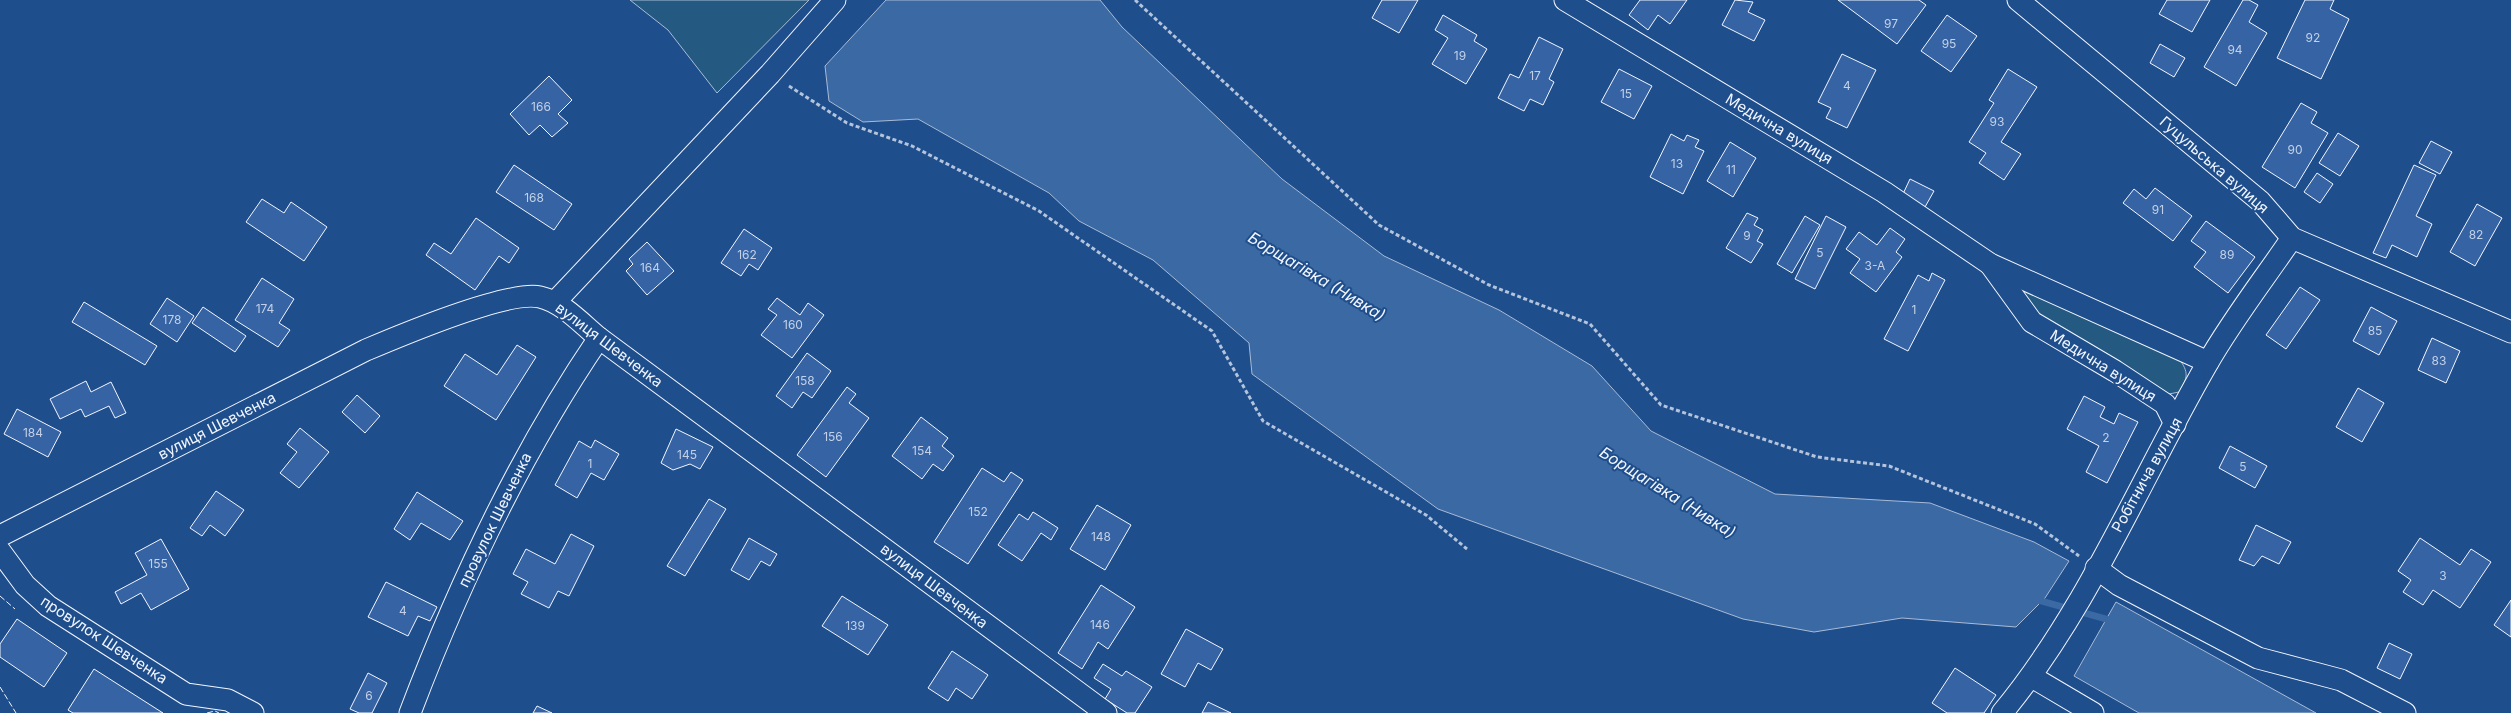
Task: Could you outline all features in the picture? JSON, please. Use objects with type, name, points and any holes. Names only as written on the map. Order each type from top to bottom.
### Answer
[{"type":"street","points":[[555,302],[770,74],[835,0]]},
{"type":"street","name":"Медична вулиця","points":[[1565,0],[1884,192],[1990,264],[2208,362]]},
{"type":"street","name":"Гуцульська вулиця","points":[[2018,0],[2260,201],[2292,238],[2511,332]]},
{"type":"street","name":"Робітнича вулиця","points":[[2002,713],[2032,677],[2074,609],[2208,362],[2292,238]]},
{"type":"street","name":"Медична вулиця","points":[[1990,264],[2032,322],[2115,371],[2165,404],[2175,424]]},
{"type":"street","name":"вулиця Шевченка","points":[[0,536],[366,350],[416,329],[496,302],[538,297],[555,302],[599,338],[1106,713]]},
{"type":"street","name":"провулок Шевченка","points":[[410,713],[437,641],[507,492],[561,393],[599,338]]},
{"type":"street","name":"провулок Шевченка","points":[[0,551],[25,585],[48,606],[186,694],[228,700],[253,713]]},
{"type":"street","points":[[2096,568],[2119,585],[2258,658],[2341,680],[2406,713]]},
{"type":"street","points":[[2032,677],[2093,713]]},
{"type":"path","points":[[1135,0],[1380,225],[1489,285],[1590,324],[1661,404],[1817,457],[1890,466],[2035,524],[2096,568]]},
{"type":"path","points":[[770,74],[847,123],[912,146],[1039,211],[1212,330],[1263,421],[1426,516],[1467,549]]},
{"type":"shaded area","points":[[630,0],[809,0],[717,93],[668,30]]},
{"type":"shaded area","points":[[2014,280],[2179,359],[2186,371],[2186,379],[2179,392],[2164,395],[2035,318]]},
{"type":"water","points":[[886,0],[1100,0],[1122,27],[1282,179],[1384,256],[1499,310],[1592,366],[1651,431],[1775,494],[1930,503],[2034,542],[2069,561],[2045,598],[2016,627],[1902,618],[1814,632],[1743,619],[1438,509],[1252,374],[1249,343],[1153,260],[1079,221],[1049,193],[918,119],[863,122],[829,101],[825,66]]},
{"type":"water","points":[[2116,602],[2316,713],[2139,713],[2074,676]]},
{"type":"building","points":[[1382,0],[1418,0],[1399,33],[1372,18]]},
{"type":"building","points":[[1640,0],[1687,0],[1670,24],[1658,15],[1648,30],[1629,15]]},
{"type":"building","points":[[1735,0],[1753,2],[1748,12],[1765,20],[1754,41],[1722,25]]},
{"type":"building","points":[[1838,0],[1919,0],[1926,5],[1897,44]]},
{"type":"building","points":[[2167,0],[2210,0],[2192,32],[2159,14]]},
{"type":"building","points":[[2243,0],[2249,0],[2258,5],[2249,22],[2267,33],[2236,86],[2204,67]]},
{"type":"building","points":[[2305,0],[2334,0],[2330,9],[2349,19],[2321,79],[2277,58]]},
{"type":"building","points":[[1443,15],[1477,35],[1474,41],[1487,49],[1466,84],[1432,64],[1448,38],[1435,30]]},
{"type":"building","points":[[1947,15],[1977,36],[1951,72],[1921,51]]},
{"type":"building","points":[[1539,37],[1563,49],[1549,79],[1554,82],[1543,105],[1530,99],[1524,111],[1498,98],[1510,74],[1519,78]]},
{"type":"building","points":[[2160,44],[2185,58],[2174,77],[2150,63]]},
{"type":"building","points":[[1842,54],[1876,70],[1847,128],[1826,118],[1831,108],[1818,102]]},
{"type":"building","points":[[1619,69],[1652,86],[1634,119],[1601,102]]},
{"type":"building","points":[[2008,69],[2037,87],[2001,142],[2021,154],[2004,180],[1979,163],[1986,153],[1969,142],[1994,103],[1989,100]]},
{"type":"building","points":[[549,76],[572,100],[558,114],[568,123],[552,137],[540,125],[529,135],[510,114]]},
{"type":"building","points":[[2301,103],[2317,112],[2311,123],[2328,133],[2295,188],[2262,167]]},
{"type":"building","points":[[2338,133],[2359,146],[2340,176],[2319,163]]},
{"type":"building","points":[[1671,134],[1684,141],[1687,135],[1699,140],[1695,147],[1704,151],[1683,194],[1650,177]]},
{"type":"building","points":[[2431,141],[2452,152],[2440,174],[2419,163]]},
{"type":"building","points":[[1730,142],[1756,158],[1733,197],[1707,181]]},
{"type":"building","points":[[514,165],[572,204],[554,230],[496,192]]},
{"type":"building","points":[[2414,165],[2436,175],[2416,216],[2432,224],[2417,257],[2392,245],[2386,258],[2373,253]]},
{"type":"building","points":[[2317,173],[2333,184],[2320,203],[2304,192]]},
{"type":"building","points":[[1910,179],[1934,191],[1925,207],[1902,196]]},
{"type":"building","points":[[2155,188],[2192,216],[2173,241],[2123,203],[2134,189],[2146,199]]},
{"type":"building","points":[[262,199],[284,213],[291,202],[327,227],[304,261],[246,222]]},
{"type":"building","points":[[2477,204],[2502,218],[2475,266],[2450,252]]},
{"type":"building","points":[[1747,213],[1758,218],[1754,225],[1763,230],[1757,241],[1763,244],[1751,263],[1726,248]]},
{"type":"building","points":[[1805,216],[1820,225],[1792,273],[1777,264]]},
{"type":"building","points":[[1826,216],[1846,227],[1815,289],[1795,279]]},
{"type":"building","points":[[476,218],[519,248],[509,263],[499,256],[475,290],[426,255],[434,243],[451,254]]},
{"type":"building","points":[[2206,221],[2255,257],[2228,293],[2194,267],[2206,252],[2191,241]]},
{"type":"building","points":[[1890,228],[1905,239],[1896,252],[1902,257],[1876,292],[1850,273],[1860,259],[1846,249],[1859,232],[1877,245]]},
{"type":"building","points":[[744,229],[772,248],[758,270],[749,264],[741,276],[721,263]]},
{"type":"building","points":[[647,242],[674,271],[647,295],[626,271],[633,264],[629,259]]},
{"type":"building","points":[[1932,273],[1945,280],[1908,351],[1884,339],[1918,275],[1929,281]]},
{"type":"building","points":[[262,278],[294,299],[279,323],[290,330],[278,347],[235,320]]},
{"type":"building","points":[[2300,287],[2320,300],[2286,349],[2266,335]]},
{"type":"building","points":[[167,298],[194,316],[177,342],[150,324]]},
{"type":"building","points":[[777,298],[800,315],[808,303],[824,315],[792,358],[761,335],[777,315],[768,309]]},
{"type":"building","points":[[84,302],[157,346],[145,365],[72,322]]},
{"type":"building","points":[[203,307],[246,336],[235,352],[192,323]]},
{"type":"building","points":[[2371,307],[2397,321],[2379,355],[2353,341]]},
{"type":"building","points":[[2432,338],[2460,351],[2446,383],[2418,370]]},
{"type":"building","points":[[517,345],[536,357],[496,420],[444,386],[465,354],[497,375]]},
{"type":"building","points":[[807,353],[831,371],[812,398],[803,392],[792,408],[776,396]]},
{"type":"building","points":[[86,381],[91,392],[111,382],[126,413],[115,418],[109,406],[85,417],[81,409],[60,419],[50,399]]},
{"type":"building","points":[[847,387],[856,394],[849,403],[869,418],[826,477],[797,455]]},
{"type":"building","points":[[2358,388],[2384,403],[2362,442],[2336,427]]},
{"type":"building","points":[[357,395],[380,416],[365,433],[342,412]]},
{"type":"building","points":[[2084,396],[2105,407],[2100,417],[2114,424],[2119,413],[2138,422],[2107,483],[2086,472],[2099,446],[2067,429]]},
{"type":"building","points":[[17,409],[61,432],[48,457],[4,434]]},
{"type":"building","points":[[921,417],[948,438],[942,446],[954,456],[943,471],[933,464],[922,479],[892,456]]},
{"type":"building","points":[[300,428],[329,452],[299,488],[280,473],[297,452],[287,444]]},
{"type":"building","points":[[676,429],[713,447],[700,469],[690,464],[673,470],[661,463]]},
{"type":"building","points":[[595,440],[619,454],[604,480],[591,473],[577,498],[555,485],[579,441],[591,448]]},
{"type":"building","points":[[2230,446],[2267,466],[2255,488],[2219,468]]},
{"type":"building","points":[[982,468],[1004,482],[1011,472],[1023,480],[968,564],[934,542]]},
{"type":"building","points":[[216,491],[244,510],[225,536],[210,525],[202,536],[190,528]]},
{"type":"building","points":[[417,492],[463,521],[450,540],[421,523],[410,540],[394,529]]},
{"type":"building","points":[[709,499],[726,509],[685,576],[667,566]]},
{"type":"building","points":[[1097,505],[1131,525],[1105,570],[1070,549]]},
{"type":"building","points":[[1033,512],[1058,528],[1051,540],[1041,533],[1022,561],[998,545],[1019,514],[1028,520]]},
{"type":"building","points":[[2256,525],[2291,542],[2279,564],[2262,556],[2254,566],[2239,560]]},
{"type":"building","points":[[571,534],[594,546],[569,596],[558,591],[549,608],[521,594],[528,582],[513,574],[526,549],[555,564]]},
{"type":"building","points":[[749,538],[777,554],[770,566],[761,561],[749,580],[731,570]]},
{"type":"building","points":[[2420,538],[2460,565],[2471,549],[2491,562],[2460,608],[2433,590],[2423,605],[2403,592],[2411,580],[2398,571]]},
{"type":"building","points":[[161,539],[189,589],[151,610],[141,593],[121,604],[115,592],[147,575],[135,553]]},
{"type":"building","points":[[386,582],[437,607],[430,621],[418,616],[408,636],[368,617]]},
{"type":"building","points":[[1101,585],[1135,607],[1108,649],[1098,642],[1082,669],[1058,653]]},
{"type":"building","points":[[842,596],[888,625],[868,655],[822,626]]},
{"type":"building","points":[[2511,600],[2511,637],[2494,625]]},
{"type":"building","points":[[17,619],[67,653],[44,687],[0,657],[0,644]]},
{"type":"building","points":[[1186,629],[1223,649],[1211,670],[1198,663],[1185,687],[1161,674]]},
{"type":"building","points":[[2389,643],[2412,654],[2400,679],[2377,668]]},
{"type":"building","points":[[952,651],[988,675],[972,699],[956,688],[948,701],[928,688]]},
{"type":"building","points":[[1103,664],[1122,676],[1126,671],[1152,687],[1135,713],[1127,713],[1105,699],[1111,689],[1094,678]]},
{"type":"building","points":[[1955,668],[1996,695],[1984,713],[1947,713],[1932,703]]},
{"type":"building","points":[[94,669],[163,713],[73,713],[68,710]]},
{"type":"building","points":[[368,673],[387,683],[372,713],[359,713],[350,709]]},
{"type":"building","points":[[1208,702],[1231,713],[1202,713]]},
{"type":"building","points":[[537,706],[552,713],[533,713]]},
{"type":"waterway","name":"Борщагівка (Нивка)","points":[[2034,599],[2106,619],[2114,623]]},
{"type":"fence","points":[[0,596],[15,609]]},
{"type":"fence","points":[[0,687],[16,713]]},
{"type":"fence","points":[[207,713],[215,711],[219,713]]}]
